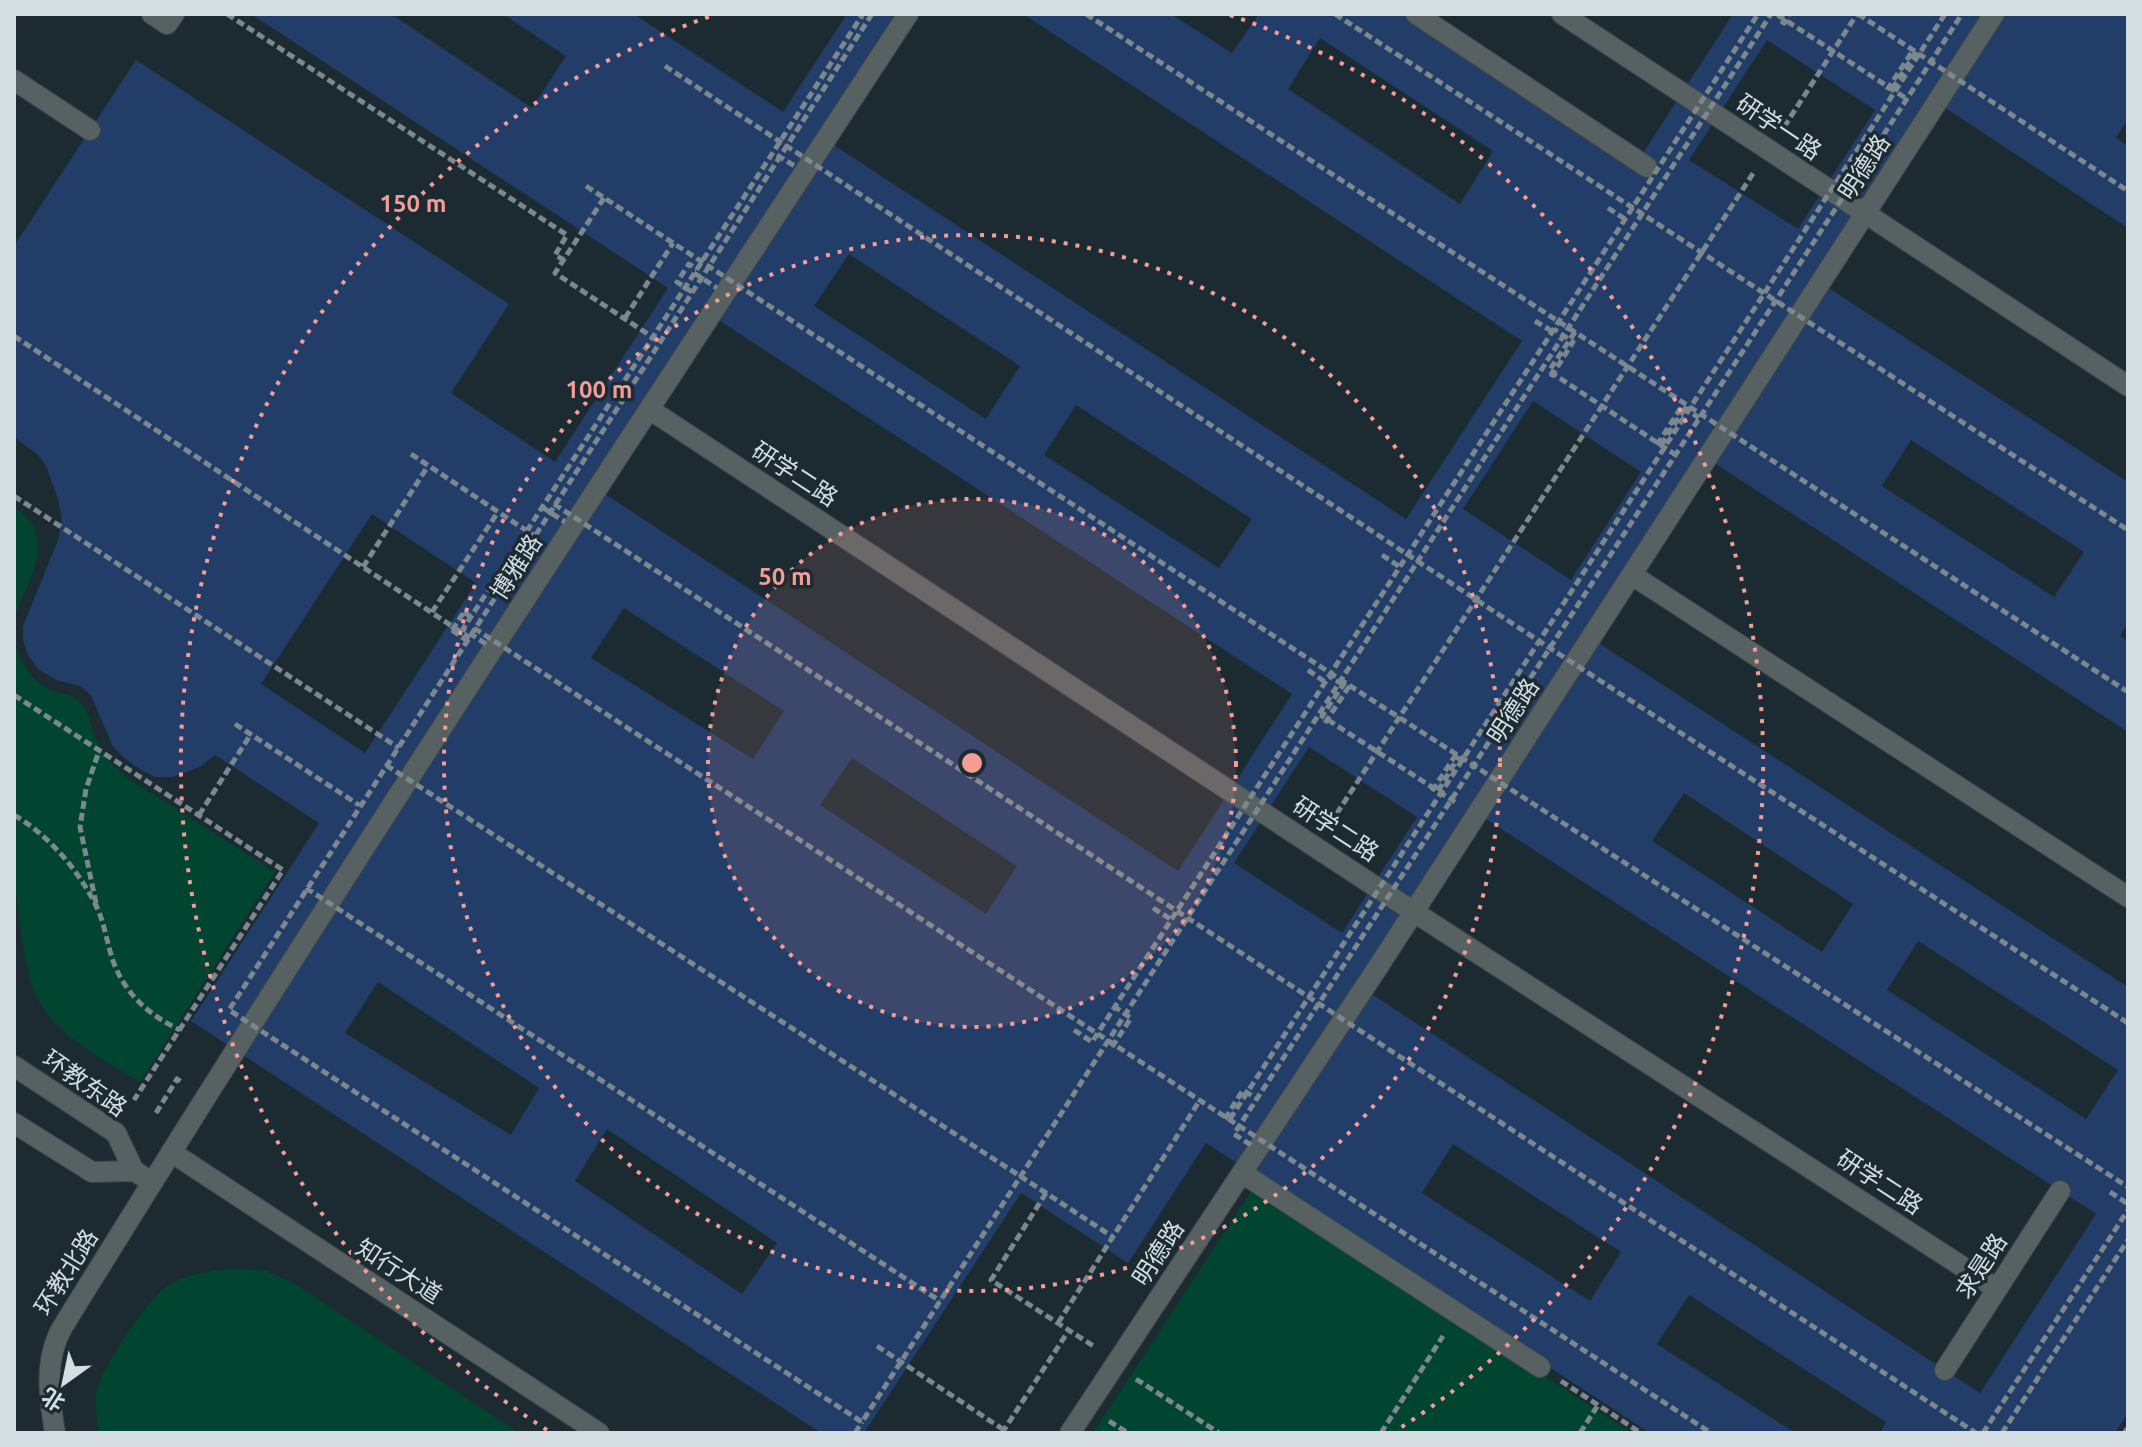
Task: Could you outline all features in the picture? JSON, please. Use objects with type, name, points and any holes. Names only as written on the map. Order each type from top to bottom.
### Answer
[{"type":"lane","points":[[152,14],[167,24],[174,14]]},
{"type":"lane","name":"博雅路","points":[[171,1152],[649,409],[908,14]]},
{"type":"lane","points":[[1416,14],[1647,167]]},
{"type":"lane","name":"研学一路","points":[[1562,14],[2128,386]]},
{"type":"lane","name":"明德路","points":[[1070,1433],[1414,912],[1994,14]]},
{"type":"lane","points":[[14,80],[90,130]]},
{"type":"lane","name":"研学二路","points":[[649,409],[1414,912],[1997,1289]]},
{"type":"lane","points":[[1632,575],[2128,897]]},
{"type":"lane","name":"环教东路","points":[[14,1066],[116,1133],[134,1171]]},
{"type":"lane","points":[[14,1123],[92,1172],[134,1171],[152,1182]]},
{"type":"lane","name":"环教北路","points":[[55,1433],[49,1382],[55,1339],[171,1152]]},
{"type":"lane","name":"知行大道","points":[[171,1152],[599,1433]]},
{"type":"lane","points":[[1242,1173],[1540,1367]]},
{"type":"lane","name":"求是路","points":[[1945,1370],[2060,1191]]},
{"type":"path","points":[[227,14],[567,235],[555,255],[564,260]]},
{"type":"path","points":[[486,644],[463,629],[863,14]]},
{"type":"path","points":[[862,1422],[229,1010],[872,14]]},
{"type":"path","points":[[1086,14],[2128,692]]},
{"type":"path","points":[[1335,14],[2128,530]]},
{"type":"path","points":[[1074,1030],[1092,1042],[1758,14]]},
{"type":"path","points":[[1686,404],[1661,445],[1549,371],[1642,215],[1771,14]]},
{"type":"path","points":[[1785,14],[1779,16],[1892,89],[1915,51]]},
{"type":"path","points":[[1315,847],[1857,14],[2128,191]]},
{"type":"path","points":[[1929,63],[1912,52],[1885,89],[1915,51],[1945,14]]},
{"type":"path","points":[[1251,1145],[1234,1134],[1962,14]]},
{"type":"path","points":[[1699,418],[1682,406],[1655,444],[1686,404],[1763,295],[1915,51]]},
{"type":"path","points":[[665,66],[1417,562],[2128,1023]]},
{"type":"path","points":[[773,153],[796,167]]},
{"type":"path","points":[[586,186],[1352,687],[2128,1187]]},
{"type":"path","points":[[604,198],[555,273],[668,347]]},
{"type":"path","points":[[1608,208],[1625,219]]},
{"type":"path","points":[[625,318],[673,243]]},
{"type":"path","points":[[692,292],[677,282],[689,264],[717,288]]},
{"type":"path","points":[[1535,321],[1554,331],[1573,342],[1551,377],[1553,379],[1575,332]]},
{"type":"path","points":[[1459,756],[1438,791],[1322,716],[1417,562],[1575,332]]},
{"type":"path","points":[[14,336],[477,643]]},
{"type":"path","points":[[1230,1119],[1459,756],[1539,641],[1686,404]]},
{"type":"path","points":[[411,454],[533,535]]},
{"type":"path","points":[[363,567],[428,466]]},
{"type":"path","points":[[14,496],[407,753]]},
{"type":"path","points":[[554,504],[1976,1433]]},
{"type":"path","points":[[542,507],[565,522]]},
{"type":"path","points":[[432,612],[498,512]]},
{"type":"path","points":[[1382,555],[1400,567]]},
{"type":"path","points":[[466,640],[452,630],[464,612],[471,617]]},
{"type":"path","points":[[474,628],[1711,1433]]},
{"type":"path","points":[[1308,670],[1348,688],[1325,723],[1328,725],[1352,687]]},
{"type":"path","points":[[855,1433],[1343,681]]},
{"type":"path","points":[[14,695],[283,870],[134,1100]]},
{"type":"path","points":[[235,724],[359,805]]},
{"type":"path","points":[[199,815],[251,734]]},
{"type":"path","points":[[99,751],[86,789],[80,827],[87,870],[99,912],[115,967],[133,997],[159,1020],[180,1030]]},
{"type":"path","points":[[1459,756],[1430,789],[1432,791],[1455,756],[1473,767]]},
{"type":"path","points":[[386,765],[1113,1237]]},
{"type":"path","points":[[14,815],[52,844],[77,875],[99,912]]},
{"type":"path","points":[[306,888],[940,1301]]},
{"type":"path","points":[[1153,908],[1172,920]]},
{"type":"path","points":[[1110,1041],[1112,1047],[1131,1018],[1115,1007]]},
{"type":"path","points":[[1230,1119],[1225,1119],[1243,1090],[1257,1099]]},
{"type":"path","points":[[1058,1323],[1200,1100]]},
{"type":"path","points":[[2110,1192],[2128,1204]]},
{"type":"path","points":[[1046,1193],[991,1280],[1219,1433]]},
{"type":"path","points":[[1983,1433],[2128,1210]]},
{"type":"path","points":[[2002,1433],[2128,1240]]},
{"type":"path","points":[[1381,1433],[1458,1314]]},
{"type":"path","points":[[877,1346],[1003,1431],[1069,1330]]},
{"type":"path","points":[[1540,1367],[1641,1433]]},
{"type":"path","points":[[1580,1433],[1598,1405]]},
{"type":"green space","points":[[14,507],[28,519],[36,532],[38,545],[33,573],[14,618]]},
{"type":"green space","points":[[14,642],[23,664],[38,682],[81,703],[101,749],[126,777],[275,872],[140,1082],[69,1036],[46,1012],[31,984],[22,939],[14,865]]},
{"type":"green space","points":[[1254,1187],[1632,1433],[1093,1433]]},
{"type":"green space","points":[[238,1268],[266,1271],[294,1283],[519,1433],[99,1433],[96,1401],[101,1379],[116,1351],[148,1306],[166,1287],[183,1279]]},
{"type":"building","points":[[251,14],[391,14],[532,108],[566,56],[503,14],[634,14],[783,112],[847,14],[895,14],[817,134],[1406,519],[1522,341],[1023,14],[1171,14],[1232,53],[1259,14],[1409,14],[1636,164],[1733,14],[2128,14],[2128,119],[2116,138],[2128,146],[2128,228],[1930,98],[1813,278],[2128,482],[2128,623],[2120,636],[2128,642],[2128,732],[1699,453],[1583,633],[2128,987],[2128,1413],[2115,1433],[1880,1433],[1886,1422],[1689,1295],[1657,1344],[1795,1433],[1650,1433],[1206,1143],[1128,1263],[1021,1193],[864,1433],[821,1433],[191,1021],[319,823],[215,755],[200,767],[172,777],[155,777],[141,770],[112,745],[91,695],[80,686],[56,680],[38,669],[28,655],[23,626],[58,540],[62,519],[46,466],[38,455],[14,437],[14,246],[136,60],[509,304],[451,393],[555,462],[668,288]],"holes":[[[1320,38],[1493,151],[1460,204],[1288,89]],[[1767,40],[1875,110],[1798,229],[1689,160]],[[849,254],[1020,366],[986,419],[814,306]],[[703,310],[1292,694],[1178,871],[590,484]],[[1533,401],[1641,472],[1571,580],[1463,509]],[[1076,405],[1252,519],[1219,568],[1044,455]],[[1911,440],[2084,552],[2054,597],[1882,486]],[[372,514],[476,583],[365,753],[261,684]],[[624,608],[784,711],[753,759],[591,658]],[[1309,747],[1417,817],[1342,933],[1234,863]],[[852,758],[1017,866],[986,914],[820,805]],[[1684,793],[1853,904],[1822,952],[1652,841]],[[1469,808],[2096,1214],[1980,1393],[1355,983]],[[1918,941],[2118,1070],[2086,1119],[1887,990]],[[378,982],[539,1088],[511,1135],[345,1033]],[[607,1129],[777,1243],[742,1294],[575,1181]],[[1453,1144],[1621,1252],[1590,1301],[1422,1193]]]}]
